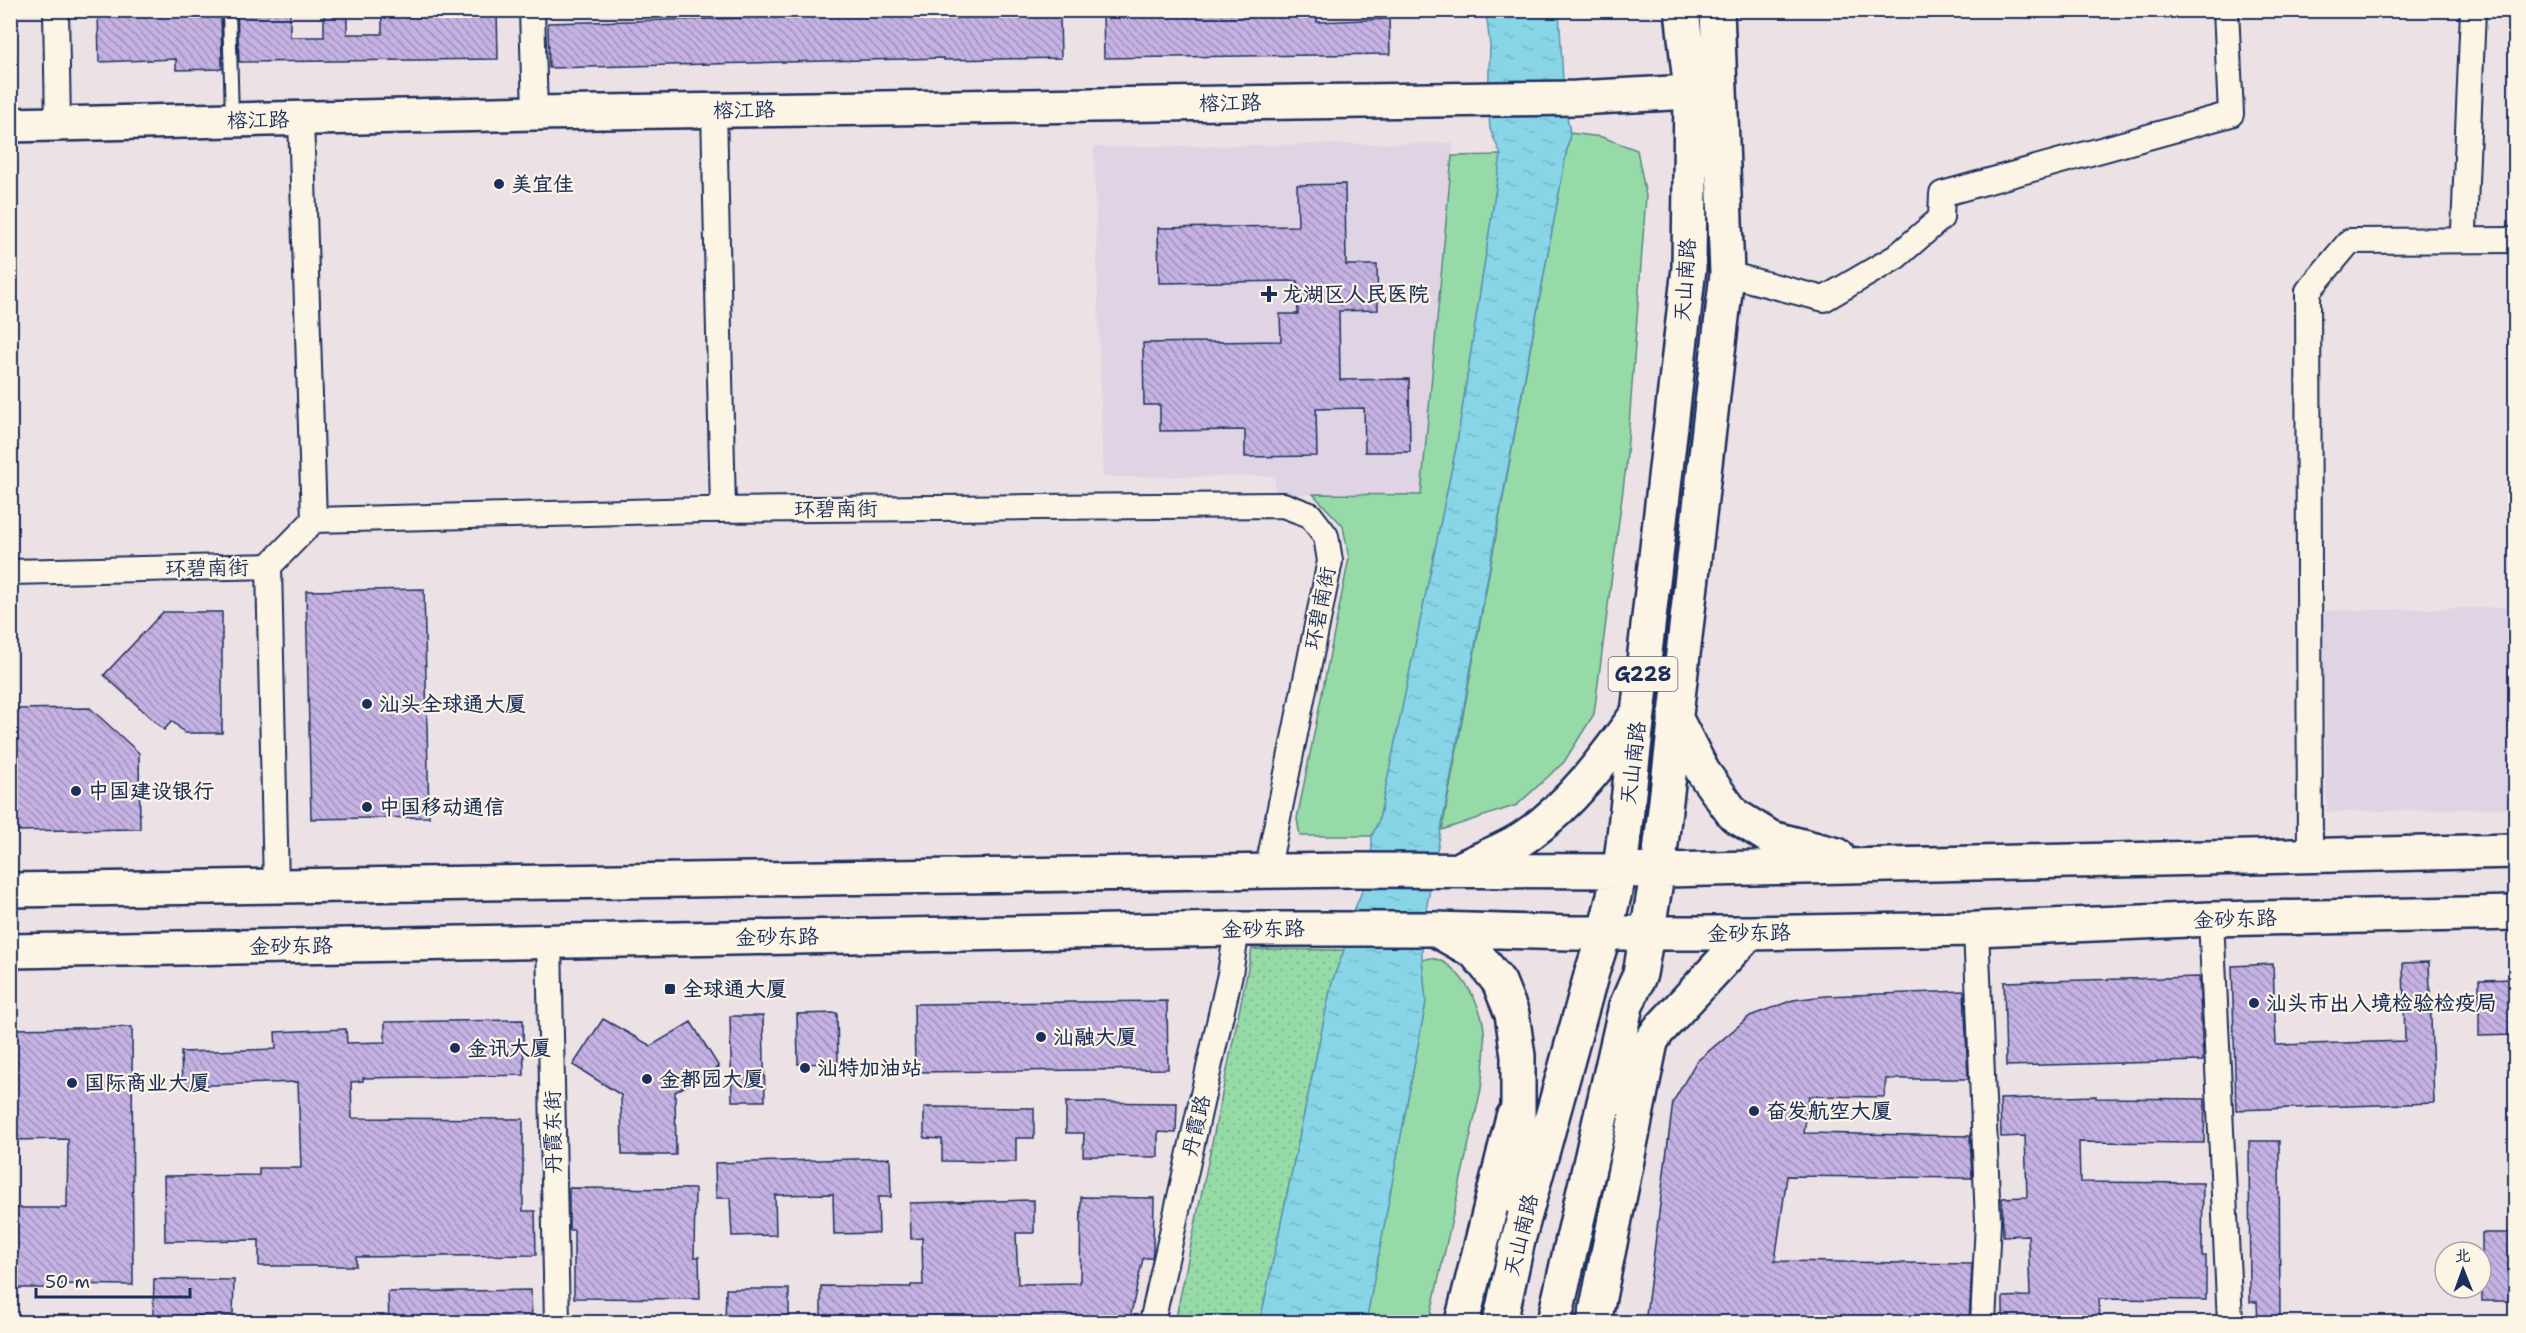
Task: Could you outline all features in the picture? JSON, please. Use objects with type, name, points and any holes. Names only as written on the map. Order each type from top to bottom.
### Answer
[{"type":"main road","name":"天山南路","points":[[1500,1323],[1518,1240],[1620,871],[1689,268],[1691,92],[1682,10]]},
{"type":"main road","name":"天山南路","points":[[1554,1323],[1626,1006],[1640,974],[1659,870],[1727,274],[1717,10]]},
{"type":"main road","name":"榕江路","points":[[10,125],[714,110],[1576,99],[1691,92]]},
{"type":"main road","points":[[1450,870],[1526,836],[1566,801],[1603,762],[1639,711]]},
{"type":"main road","points":[[1675,717],[1703,772],[1734,815],[1771,838],[1876,866]]},
{"type":"main road","points":[[10,891],[1353,870],[1620,871],[2516,851]]},
{"type":"main road","name":"金砂东路","points":[[10,951],[1330,928],[1549,933],[1749,933],[1976,929],[2211,919],[2516,913]]},
{"type":"main road","points":[[1435,929],[1475,952],[1499,982],[1512,1014],[1518,1056],[1518,1240]]},
{"type":"main road","points":[[1601,1114],[1658,1031],[1749,933]]},
{"type":"main road","points":[[1594,1323],[1650,1042]]},
{"type":"main road","name":"天山南路","points":[[1462,1323],[1518,1096]]},
{"type":"street","points":[[56,10],[58,125]]},
{"type":"street","points":[[532,10],[535,113]]},
{"type":"street","points":[[1727,274],[1824,299],[1896,257],[1941,218],[1942,194],[2231,114],[2226,10]]},
{"type":"street","points":[[2464,230],[2474,10]]},
{"type":"street","points":[[714,110],[723,510]]},
{"type":"street","points":[[301,119],[314,520]]},
{"type":"street","points":[[2310,856],[2308,291],[2350,241],[2516,240]]},
{"type":"street","name":"环碧南街","points":[[10,572],[269,566],[314,520],[723,510],[1283,505],[1310,515],[1326,536],[1330,561],[1267,872]]},
{"type":"street","points":[[269,566],[276,886]]},
{"type":"street","points":[[2211,919],[2230,1323]]},
{"type":"street","name":"丹霞路","points":[[1152,1323],[1230,975],[1237,929]]},
{"type":"street","points":[[1976,929],[1988,1222],[1983,1323]]},
{"type":"street","name":"丹霞东街","points":[[549,941],[557,1323]]},
{"type":"lane","points":[[230,10],[232,120]]},
{"type":"shaded area","name":"龙湖区人民医院","points":[[1453,143],[1421,495],[1275,494],[1275,476],[1103,477],[1094,147]]},
{"type":"shaded area","points":[[2515,607],[2515,808],[2327,812],[2323,611]]},
{"type":"green space","points":[[1570,133],[1602,137],[1637,150],[1646,196],[1626,466],[1594,714],[1564,762],[1517,805],[1442,830]]},
{"type":"green space","points":[[1501,155],[1457,443],[1379,820],[1372,836],[1300,836],[1297,819],[1349,558],[1343,526],[1313,494],[1421,495],[1452,156]]},
{"type":"green space","points":[[1252,949],[1344,950],[1332,982],[1260,1322],[1175,1322]]},
{"type":"green space","points":[[1430,958],[1440,960],[1457,973],[1471,992],[1480,1013],[1485,1040],[1481,1089],[1429,1322],[1366,1322],[1426,1002],[1422,960]]},
{"type":"water","points":[[1486,11],[1559,11],[1564,98],[1570,133],[1422,932],[1426,1002],[1366,1322],[1260,1322],[1332,982],[1344,950],[1345,933],[1371,869],[1372,836],[1379,820],[1457,443],[1501,155],[1490,129],[1488,99],[1490,46]]},
{"type":"building","points":[[98,10],[221,10],[222,69],[176,70],[176,59],[99,62]]},
{"type":"building","points":[[237,10],[290,10],[290,37],[324,37],[324,13],[347,13],[347,34],[382,34],[382,10],[497,10],[498,59],[239,62]]},
{"type":"building","points":[[1198,10],[1318,12],[1317,22],[1389,19],[1390,54],[1104,58],[1103,13]]},
{"type":"building","points":[[919,14],[920,19],[1060,16],[1061,58],[944,60],[944,58],[549,68],[548,23]]},
{"type":"building","points":[[1345,184],[1346,265],[1377,265],[1378,310],[1339,311],[1340,380],[1409,379],[1410,452],[1365,452],[1364,408],[1316,409],[1317,456],[1245,457],[1245,430],[1160,431],[1160,405],[1144,405],[1143,343],[1281,341],[1280,314],[1298,314],[1297,281],[1159,283],[1158,228],[1298,226],[1297,185]]},
{"type":"building","name":"汕头全球通大厦","points":[[424,589],[429,817],[311,819],[306,591]]},
{"type":"building","points":[[163,612],[222,612],[222,733],[185,733],[172,721],[164,730],[104,675]]},
{"type":"building","name":"中国建设银行","points":[[90,708],[139,753],[140,829],[14,831],[11,709]]},
{"type":"building","name":"汕头市出入境检验检疫局","points":[[2429,962],[2434,1103],[2236,1110],[2232,966],[2273,964],[2276,1045],[2405,1041],[2403,963]]},
{"type":"building","points":[[2199,977],[2203,1061],[2006,1066],[2004,982]]},
{"type":"building","points":[[2516,979],[2516,1035],[2479,1036],[2479,980]]},
{"type":"building","points":[[1964,991],[1968,1079],[1886,1079],[1884,1097],[1809,1096],[1804,1133],[1970,1136],[1972,1178],[1787,1176],[1775,1261],[1972,1264],[1969,1323],[1645,1323],[1673,1102],[1696,1062],[1750,1016],[1793,1000],[1825,996]]},
{"type":"building","name":"汕融大厦","points":[[1167,1001],[1168,1069],[915,1072],[914,1004]]},
{"type":"building","points":[[837,1013],[838,1063],[798,1064],[797,1014]]},
{"type":"building","points":[[730,1016],[763,1016],[765,1101],[732,1101]]},
{"type":"building","name":"金都园大厦","points":[[603,1019],[651,1046],[691,1022],[719,1067],[675,1092],[676,1155],[622,1155],[621,1095],[573,1065]]},
{"type":"building","points":[[523,1020],[524,1075],[363,1078],[363,1081],[351,1082],[352,1118],[523,1119],[523,1211],[535,1211],[536,1255],[356,1257],[356,1266],[259,1266],[259,1240],[165,1241],[164,1176],[259,1175],[259,1168],[301,1168],[298,1082],[182,1086],[181,1052],[276,1049],[275,1032],[346,1029],[347,1043],[385,1042],[385,1022]]},
{"type":"building","points":[[132,1027],[133,1285],[50,1284],[50,1288],[10,1288],[10,1208],[67,1208],[68,1139],[10,1140],[10,1029]]},
{"type":"building","points":[[2096,1096],[2096,1098],[2205,1099],[2204,1143],[2079,1142],[2080,1182],[2203,1183],[2202,1256],[2206,1256],[2206,1300],[2099,1299],[2100,1323],[2003,1323],[2003,1297],[2030,1296],[2028,1235],[2003,1236],[2002,1198],[2027,1197],[2025,1136],[2001,1137],[2000,1099]]},
{"type":"building","points":[[1066,1102],[1177,1103],[1176,1133],[1158,1132],[1158,1157],[1083,1156],[1084,1133],[1066,1133]]},
{"type":"building","points":[[924,1107],[1034,1108],[1034,1138],[1016,1138],[1016,1162],[942,1161],[942,1139],[924,1138]]},
{"type":"building","points":[[2249,1141],[2279,1141],[2280,1323],[2258,1323],[2257,1302],[2250,1302]]},
{"type":"building","points":[[890,1158],[891,1197],[878,1197],[879,1233],[834,1234],[833,1194],[775,1195],[776,1235],[732,1236],[730,1198],[716,1198],[715,1163]]},
{"type":"building","points":[[569,1188],[695,1189],[694,1257],[699,1257],[700,1299],[574,1298],[574,1230],[569,1230]]},
{"type":"building","points":[[1081,1197],[1154,1198],[1152,1258],[1143,1258],[1129,1323],[821,1323],[821,1286],[911,1287],[911,1285],[923,1285],[922,1238],[911,1239],[910,1203],[1034,1200],[1034,1233],[1016,1233],[1018,1284],[1080,1283]]},
{"type":"building","points":[[2482,1233],[2516,1233],[2516,1301],[2482,1301],[2493,1300],[2493,1240],[2482,1240]]},
{"type":"building","points":[[154,1279],[234,1280],[233,1316],[153,1315]]},
{"type":"building","points":[[726,1289],[789,1289],[789,1323],[725,1323]]},
{"type":"building","points":[[531,1290],[532,1323],[389,1323],[388,1292]]},
{"type":"place","name":"美宜佳","points":[[499,184]]},
{"type":"place","name":"龙湖区人民医院","points":[[1269,294]]},
{"type":"place","name":"汕头全球通大厦","points":[[367,704]]},
{"type":"place","name":"中国建设银行","points":[[76,791]]},
{"type":"place","name":"中国移动通信","points":[[367,807]]},
{"type":"place","name":"全球通大厦","points":[[670,989]]},
{"type":"place","name":"汕头市出入境检验检疫局","points":[[2254,1003]]},
{"type":"place","name":"汕融大厦","points":[[1041,1037]]},
{"type":"place","name":"金讯大厦","points":[[455,1048]]},
{"type":"place","name":"汕特加油站","points":[[805,1068]]},
{"type":"place","name":"金都园大厦","points":[[647,1079]]},
{"type":"place","name":"国际商业大厦","points":[[72,1083]]},
{"type":"place","name":"奋发航空大厦","points":[[1754,1111]]}]
